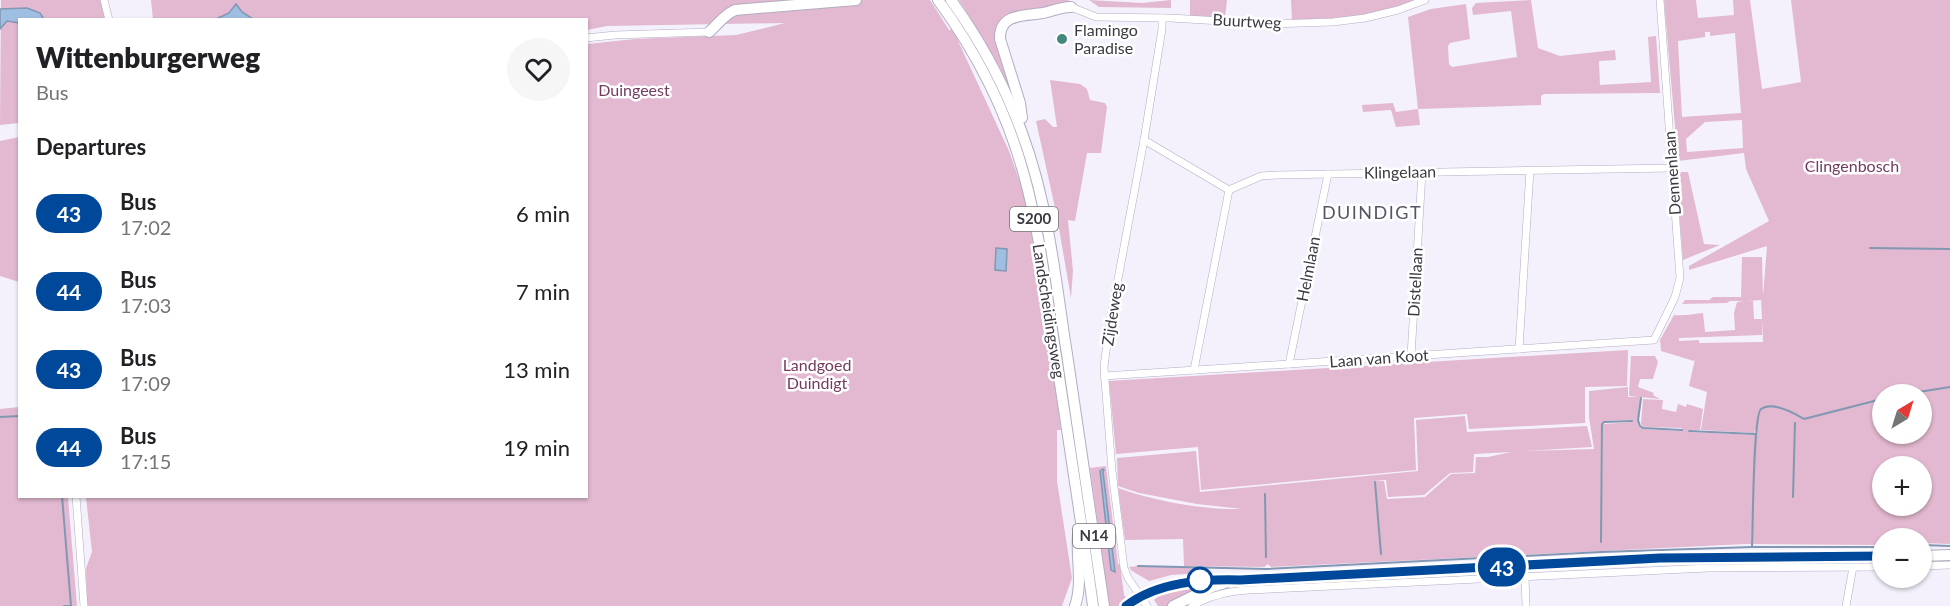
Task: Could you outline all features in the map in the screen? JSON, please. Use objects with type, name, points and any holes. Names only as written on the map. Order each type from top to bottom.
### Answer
[{"type":"main road","points":[[708,32],[716,27],[725,15],[735,10],[856,0]]},
{"type":"main road","name":"Landscheidingsweg","points":[[938,0],[953,20],[995,94],[1024,175],[1079,469],[1101,606]]},
{"type":"main road","name":"Landscheidingsweg","points":[[951,0],[973,33],[1001,83],[1025,139],[1043,206],[1079,469],[1080,513],[1101,606]]},
{"type":"main road","points":[[1025,139],[1020,103],[1000,39],[1001,29],[1015,16],[1045,13],[1071,6]]},
{"type":"main road","name":"N14","points":[[1075,606],[1079,587],[1077,547],[1080,513]]},
{"type":"main road","points":[[1932,556],[1950,555]]},
{"type":"main road","points":[[1126,606],[1144,602],[1159,590],[1200,580],[1240,580],[1660,558],[1872,556]]},
{"type":"main road","points":[[1173,606],[1212,587],[1240,580]]},
{"type":"street","points":[[104,0],[108,18]]},
{"type":"street","name":"Buurtweg","points":[[1071,6],[1096,17],[1270,24],[1333,22],[1365,18],[1398,10],[1424,0]]},
{"type":"street","name":"Dennenlaan","points":[[1654,340],[1676,297],[1680,278],[1660,0]]},
{"type":"street","name":"Zijdeweg","points":[[1144,602],[1124,568],[1112,471],[1104,376],[1109,327],[1144,140],[1162,18]]},
{"type":"street","points":[[588,38],[708,32]]},
{"type":"street","points":[[1144,140],[1229,190],[1194,370]]},
{"type":"street","name":"Klingelaan","points":[[1229,190],[1262,176],[1672,168]]},
{"type":"street","points":[[1519,349],[1530,170]]},
{"type":"street","name":"Distellaan","points":[[1411,356],[1422,172]]},
{"type":"street","name":"Helmlaan","points":[[1289,364],[1328,174]]},
{"type":"street","name":"Laan van Koot","points":[[1104,376],[1654,340]]},
{"type":"street","points":[[76,498],[84,606]]},
{"type":"street","points":[[1932,566],[1950,566]]},
{"type":"street","points":[[1846,606],[1853,567]]},
{"type":"street","points":[[1192,606],[1205,598],[1235,591],[1708,568],[1872,567]]},
{"type":"street","points":[[1525,576],[1526,606]]},
{"type":"green space","points":[[1,0],[102,0],[106,18],[18,18],[18,123],[0,125]]},
{"type":"green space","name":"Landgoed Duindigt","points":[[151,0],[930,0],[949,30],[953,30],[1009,151],[1031,214],[1061,430],[1057,430],[1057,481],[1072,578],[1062,606],[87,606],[86,568],[92,552],[86,498],[588,498],[588,44],[635,39],[736,35],[785,23],[607,26],[588,30],[588,18],[153,18]]},
{"type":"green space","points":[[959,0],[1069,0],[1066,5],[1008,14],[998,25],[1016,101],[982,37]]},
{"type":"green space","points":[[1089,0],[1142,3],[1171,0],[1171,8],[1099,7]]},
{"type":"green space","points":[[1190,0],[1227,0],[1225,18],[1190,16]]},
{"type":"green space","points":[[1291,0],[1416,0],[1385,11],[1352,17],[1292,20]]},
{"type":"green space","points":[[1531,0],[1538,48],[1560,56],[1615,50],[1616,60],[1599,61],[1600,85],[1651,82],[1648,37],[1656,36],[1660,93],[1544,94],[1541,96],[1541,105],[1418,109],[1408,17],[1431,9],[1466,4],[1470,39],[1450,43],[1448,46],[1449,64],[1452,67],[1517,57],[1511,11],[1473,15],[1472,8],[1476,3]]},
{"type":"green space","name":"Clingenbosch","points":[[1664,0],[1696,0],[1698,18],[1734,15],[1733,0],[1750,0],[1762,89],[1801,82],[1791,0],[1950,0],[1950,544],[1932,543],[1932,528],[1872,528],[1872,545],[1745,544],[1271,567],[1268,564],[1264,567],[1184,566],[1183,539],[1125,540],[1118,488],[1179,504],[1242,509],[1197,504],[1139,493],[1118,486],[1117,458],[1196,451],[1200,492],[1418,471],[1416,420],[1465,416],[1467,432],[1587,426],[1592,447],[1525,451],[1594,449],[1589,417],[1589,391],[1628,387],[1628,397],[1640,397],[1639,426],[1643,429],[1682,431],[1682,428],[1643,427],[1641,424],[1643,399],[1663,400],[1662,409],[1676,412],[1678,404],[1686,407],[1687,404],[1703,409],[1700,430],[1688,430],[1688,432],[1757,435],[1757,425],[1754,433],[1701,430],[1707,392],[1689,386],[1695,359],[1694,361],[1661,351],[1660,340],[1674,315],[1703,313],[1705,332],[1735,330],[1734,313],[1737,302],[1744,301],[1682,304],[1685,300],[1741,297],[1742,257],[1762,257],[1763,296],[1767,246],[1689,270],[1689,266],[1769,221],[1746,169],[1744,153],[1678,161]],"holes":[[[1705,32],[1710,32],[1710,36],[1735,33],[1741,113],[1682,117],[1678,41],[1705,37]],[[1742,120],[1743,148],[1687,152],[1686,139],[1705,122]],[[1761,297],[1762,319],[1754,319],[1753,301],[1747,301],[1761,300]],[[1762,320],[1763,342],[1699,343],[1699,340],[1679,341],[1679,338],[1762,335]],[[1632,420],[1632,422],[1603,424],[1601,544],[1601,423]],[[1511,452],[1476,457],[1475,473],[1451,474],[1425,497],[1387,499],[1384,481],[1373,481],[1386,480],[1388,497],[1424,495],[1450,473],[1473,472],[1474,454]]]},
{"type":"green space","points":[[1050,80],[1080,84],[1087,89],[1090,100],[1105,103],[1107,107],[1101,153],[1087,153],[1075,221],[1068,220],[1073,271],[1071,298],[1057,217],[1036,121],[1045,119],[1053,127],[1057,127]]},
{"type":"green space","points":[[1393,103],[1396,112],[1418,109],[1420,125],[1396,127],[1391,110],[1363,112],[1362,105]]},
{"type":"green space","points":[[18,137],[18,282],[0,276],[0,141]]},
{"type":"green space","points":[[1676,172],[1688,172],[1704,244],[1720,245],[1683,260]]},
{"type":"green space","points":[[1628,350],[1627,386],[1585,387],[1585,423],[1469,429],[1467,414],[1414,418],[1416,470],[1201,490],[1198,447],[1116,454],[1109,381]]},
{"type":"green space","points":[[1631,356],[1655,356],[1658,362],[1653,379],[1640,379],[1638,387],[1654,393],[1653,395],[1660,399],[1629,396]]},
{"type":"green space","points":[[18,407],[18,498],[68,498],[77,606],[0,606],[0,409]]},
{"type":"green space","points":[[1106,466],[1118,564],[1124,595],[1128,601],[1122,606],[1109,606],[1090,468]]},
{"type":"green space","points":[[1129,567],[1200,568],[1200,573],[1171,575],[1149,581]]},
{"type":"green space","points":[[1209,585],[1167,606],[1158,606],[1154,600],[1173,590]]},
{"type":"water","points":[[236,4],[242,12],[251,18],[218,18],[229,13]]},
{"type":"water","points":[[27,8],[40,13],[43,18],[18,18],[18,23],[7,21],[0,29],[0,9]]},
{"type":"water","points":[[996,248],[1007,249],[1006,271],[995,270]]},
{"type":"water","points":[[1103,469],[1115,572],[1111,570],[1100,471]]},
{"type":"waterway","points":[[1870,248],[1950,249]]},
{"type":"waterway","points":[[1932,390],[1950,387]]},
{"type":"waterway","points":[[1641,398],[1638,420],[1640,426],[1682,430]]},
{"type":"waterway","points":[[1752,547],[1756,431],[1761,409],[1777,407],[1804,419],[1872,402]]},
{"type":"waterway","points":[[0,417],[18,416]]},
{"type":"waterway","points":[[1601,542],[1602,424],[1632,421]]},
{"type":"waterway","points":[[1793,497],[1795,423]]},
{"type":"waterway","points":[[1689,431],[1755,434]]},
{"type":"waterway","points":[[1375,482],[1381,554]]},
{"type":"waterway","points":[[1265,494],[1266,557]]},
{"type":"waterway","points":[[62,498],[71,606],[64,606]]},
{"type":"waterway","points":[[1932,545],[1950,546]]},
{"type":"waterway","points":[[1138,566],[1267,569],[1601,552],[1752,547],[1872,547]]},
{"type":"bus line","name":"43","points":[[1126,606],[1159,590],[1200,580],[1495,568],[1660,558],[1872,556]]},
{"type":"place","name":"Flamingo Paradise","points":[[1062,39]]},
{"type":"district","name":"DUINDIGT","points":[[1372,213]]},
{"type":"park label","name":"Duingeest","points":[[634,90]]}]
